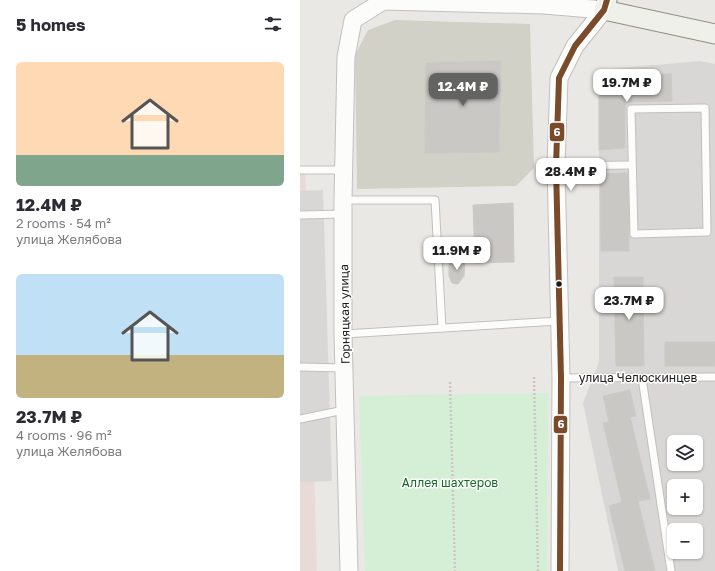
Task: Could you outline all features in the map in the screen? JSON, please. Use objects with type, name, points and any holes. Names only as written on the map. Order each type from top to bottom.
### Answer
[{"type":"main road","points":[[605,5],[715,34]]},
{"type":"street","points":[[383,0],[605,5]]},
{"type":"street","name":"Горняцкая улица","points":[[349,571],[343,207],[346,57],[353,20],[383,0]]},
{"type":"street","points":[[560,571],[561,378],[556,166],[559,78],[575,46],[605,5]]},
{"type":"lane","points":[[704,108],[707,232],[634,234],[632,165],[631,109],[704,108]]},
{"type":"lane","points":[[556,166],[632,165]]},
{"type":"lane","points":[[300,170],[344,170]]},
{"type":"lane","points":[[300,215],[343,207],[436,200],[442,328]]},
{"type":"lane","points":[[344,334],[559,321]]},
{"type":"lane","points":[[300,367],[346,368]]},
{"type":"lane","name":"улица Челюскинцев","points":[[561,378],[715,377]]},
{"type":"lane","points":[[642,378],[671,571]]},
{"type":"lane","points":[[300,419],[346,409]]},
{"type":"path","points":[[534,377],[538,571]]},
{"type":"path","points":[[450,382],[455,571]]},
{"type":"shaded area","points":[[395,20],[530,24],[534,168],[516,186],[357,189],[355,55],[368,30]]},
{"type":"shaded area","points":[[700,61],[715,64],[715,571],[618,571],[583,403],[599,362],[599,70]]},
{"type":"shaded area","points":[[300,168],[305,168],[317,571],[300,571]]},
{"type":"shaded area","points":[[323,190],[332,481],[300,482],[300,191]]},
{"type":"green space","name":"Аллея шахтеров","points":[[548,393],[547,571],[365,571],[359,396]]},
{"type":"building","points":[[501,61],[499,152],[425,153],[426,63]]},
{"type":"building","points":[[613,74],[671,74],[672,101],[625,102],[625,148],[599,150],[599,89]]},
{"type":"building","points":[[628,173],[629,251],[601,251],[600,174]]},
{"type":"building","points":[[513,203],[514,262],[475,263],[473,205]]},
{"type":"building","points":[[449,260],[465,260],[464,276],[458,284],[452,283],[449,276]]},
{"type":"building","points":[[614,277],[643,277],[644,366],[616,366]]},
{"type":"building","points":[[665,342],[715,342],[715,366],[665,366]]},
{"type":"building","points":[[630,390],[636,416],[630,417],[650,499],[638,501],[655,571],[625,571],[609,506],[622,502],[603,423],[609,422],[603,396]]},
{"type":"transit line","name":"6","points":[[560,571],[561,378],[556,166],[559,78],[575,46],[604,10],[607,0]]}]
